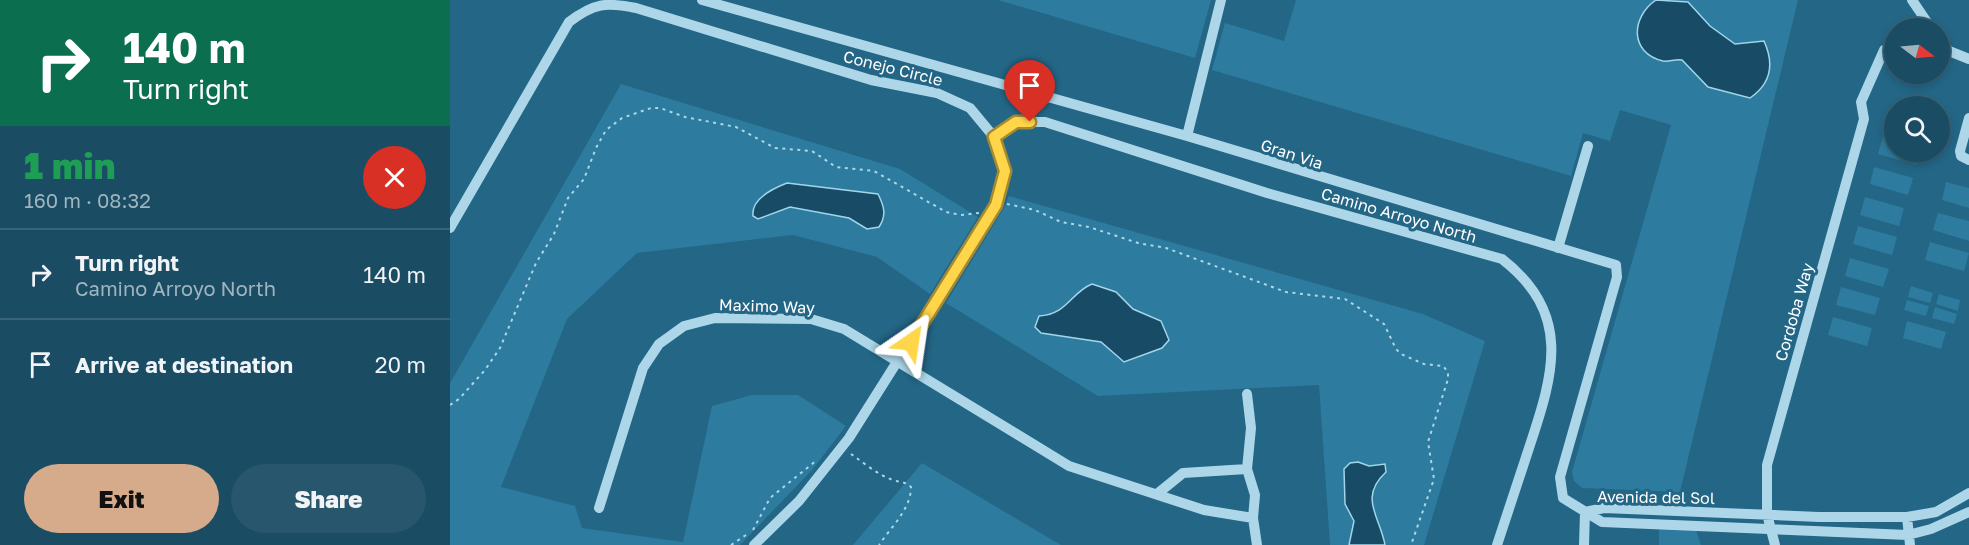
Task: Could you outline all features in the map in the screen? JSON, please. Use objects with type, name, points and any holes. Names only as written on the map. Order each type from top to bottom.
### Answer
[{"type":"street","name":"Gran Via","points":[[702,0],[1187,136],[1616,265],[1617,277],[1560,477],[1563,498],[1585,512]]},
{"type":"street","points":[[1187,136],[1221,0]]},
{"type":"street","points":[[1912,0],[1924,18]]},
{"type":"street","name":"Conejo Circle","points":[[450,228],[569,22],[596,5],[616,4],[636,9],[871,80],[937,93],[970,108],[994,137],[1005,171],[996,205],[900,361],[842,447],[799,501],[754,545]]},
{"type":"street","name":"Cordoba Way","points":[[1775,545],[1767,514],[1767,465],[1864,119],[1860,102],[1884,50]]},
{"type":"street","points":[[1950,51],[1969,59]]},
{"type":"street","points":[[1969,118],[1960,151],[1961,156],[1969,160]]},
{"type":"street","name":"Camino Arroyo North","points":[[994,137],[1016,122],[1045,122],[1267,193],[1502,260],[1520,273],[1540,302],[1551,332],[1552,372],[1497,545]]},
{"type":"street","points":[[1558,248],[1588,146]]},
{"type":"street","name":"Maximo Way","points":[[599,508],[643,368],[659,344],[684,326],[715,318],[811,319],[844,329],[1069,466],[1204,510],[1253,518]]},
{"type":"street","points":[[1247,394],[1251,428],[1247,469],[1254,495],[1253,518],[1257,545]]},
{"type":"street","points":[[1157,494],[1183,473],[1247,469]]},
{"type":"street","name":"Avenida del Sol","points":[[1585,512],[1604,508],[1906,517],[1936,512],[1969,493]]},
{"type":"street","points":[[1584,545],[1585,512]]},
{"type":"street","name":"Avenida del Sol","points":[[1585,512],[1602,522],[1771,530],[1909,540],[1969,512]]},
{"type":"street","points":[[1906,517],[1909,540]]},
{"type":"path","points":[[842,447],[872,468],[894,480],[906,482],[911,487],[911,497],[905,509],[879,545]]},
{"type":"path","points":[[731,545],[753,529],[763,507],[800,472],[819,458],[825,456],[832,459]]},
{"type":"shaded area","points":[[998,0],[1211,0],[1195,58]]},
{"type":"shaded area","points":[[1296,0],[1798,0],[1680,492],[1582,488],[1574,481],[1572,472],[1671,125],[1620,110],[1610,141],[1583,133],[1571,176],[1212,70],[1225,23],[1284,41]]},
{"type":"shaded area","points":[[1656,0],[1688,2],[1710,26],[1735,44],[1764,41],[1770,65],[1763,86],[1750,98],[1708,87],[1682,60],[1663,61],[1652,57],[1639,43],[1637,34],[1642,16]]},
{"type":"shaded area","points":[[621,84],[900,169],[978,217],[930,294],[877,257],[793,235],[637,253],[567,319],[501,487],[575,506],[582,528],[683,542],[712,406],[752,395],[798,395],[846,426],[812,470],[740,545],[450,545],[450,383]]},
{"type":"shaded area","points":[[1883,137],[1884,137],[1884,156],[1878,154]]},
{"type":"shaded area","points":[[1874,167],[1913,178],[1908,195],[1870,184]]},
{"type":"shaded area","points":[[1946,182],[1969,188],[1969,208],[1942,200]]},
{"type":"shaded area","points":[[787,183],[878,194],[884,210],[882,223],[879,227],[867,229],[849,218],[790,207],[758,219],[753,216],[753,210],[759,199]]},
{"type":"shaded area","points":[[1009,196],[1423,314],[1485,341],[1424,545],[1330,545],[1319,385],[1098,396],[946,303]]},
{"type":"shaded area","points":[[1865,197],[1904,208],[1899,226],[1860,215]]},
{"type":"shaded area","points":[[1938,213],[1969,221],[1969,241],[1933,230]]},
{"type":"shaded area","points":[[1858,226],[1897,237],[1892,255],[1853,244]]},
{"type":"shaded area","points":[[1930,242],[1969,253],[1964,271],[1925,260]]},
{"type":"shaded area","points":[[1850,258],[1889,269],[1883,287],[1845,276]]},
{"type":"shaded area","points":[[1092,284],[1116,292],[1133,309],[1161,321],[1169,340],[1162,348],[1124,362],[1101,342],[1041,333],[1035,327],[1039,316],[1063,307]]},
{"type":"shaded area","points":[[1911,286],[1933,293],[1930,303],[1908,297]]},
{"type":"shaded area","points":[[1841,287],[1880,298],[1875,315],[1836,305]]},
{"type":"shaded area","points":[[1939,294],[1960,300],[1958,311],[1936,304]]},
{"type":"shaded area","points":[[1907,300],[1929,306],[1926,316],[1904,310]]},
{"type":"shaded area","points":[[1935,307],[1957,314],[1954,324],[1932,318]]},
{"type":"shaded area","points":[[1833,317],[1872,328],[1867,346],[1828,335]]},
{"type":"shaded area","points":[[1907,321],[1946,332],[1941,349],[1903,338]]},
{"type":"shaded area","points":[[1358,462],[1369,466],[1385,464],[1386,472],[1373,490],[1372,499],[1385,545],[1349,545],[1354,521],[1345,504],[1344,469],[1350,463]]},
{"type":"shaded area","points":[[922,463],[1061,545],[853,545]]},
{"type":"shaded area","points":[[1659,527],[1695,527],[1701,545],[1659,545]]},
{"type":"route","points":[[911,342],[996,205],[1005,171],[994,137],[1016,122],[1030,122]]}]
